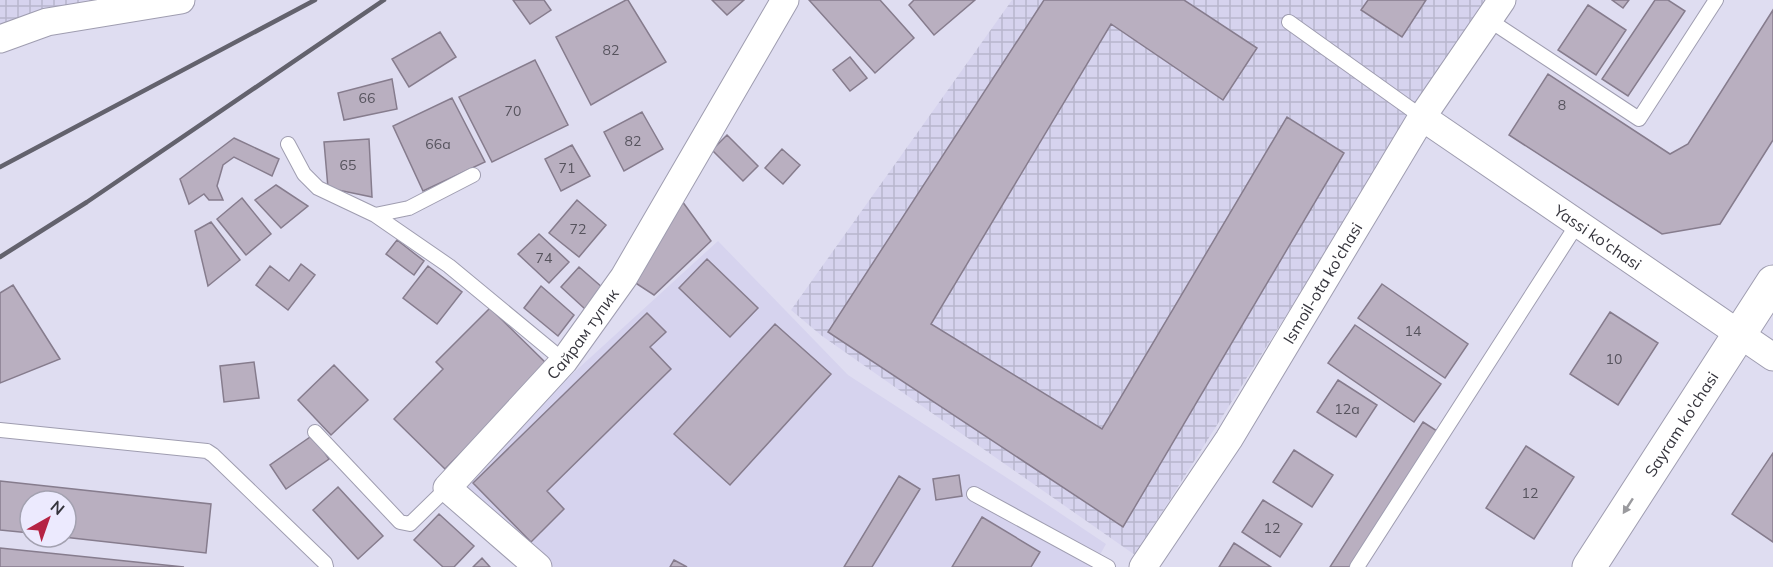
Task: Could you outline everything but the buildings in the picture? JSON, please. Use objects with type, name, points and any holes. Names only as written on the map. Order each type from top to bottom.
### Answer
[{"type":"street","points":[[0,39],[47,22],[181,0]]},
{"type":"street","name":"Сайрам тупик","points":[[447,488],[564,361],[624,277],[785,0]]},
{"type":"street","name":"Ismoil-ota ko'chasi","points":[[1143,567],[1229,439],[1422,117],[1495,10]]},
{"type":"street","name":"Yassi ko'chasi","points":[[1422,117],[1578,223],[1761,341]]},
{"type":"street","name":"Sayram ko'chasi","points":[[1616,567],[1761,341],[1773,282]]},
{"type":"street","name":"Sayram ko'chasi","points":[[1589,567],[1761,341]]},
{"type":"street","points":[[447,488],[538,567]]},
{"type":"lane","points":[[1495,10],[1639,119],[1716,0]]},
{"type":"lane","points":[[1289,22],[1422,117]]},
{"type":"lane","points":[[288,144],[304,174],[318,188],[375,215],[449,266],[564,361]]},
{"type":"lane","points":[[375,215],[409,208],[473,175]]},
{"type":"lane","points":[[1357,567],[1578,223]]},
{"type":"lane","points":[[0,430],[207,452],[213,455],[326,563],[326,567]]},
{"type":"lane","name":"Сайрам тупик","points":[[315,432],[400,522],[410,525],[447,488]]},
{"type":"lane","points":[[974,494],[1108,567]]},
{"type":"shaded area","points":[[0,0],[181,0],[0,39]]},
{"type":"shaded area","points":[[1012,0],[1485,0],[1135,555],[822,336],[791,310]]},
{"type":"shaded area","points":[[718,241],[848,375],[1106,544],[1093,567],[554,567],[453,483]]},
{"type":"railway","points":[[0,167],[315,0]]},
{"type":"railway","points":[[0,257],[87,202],[384,0]]}]
